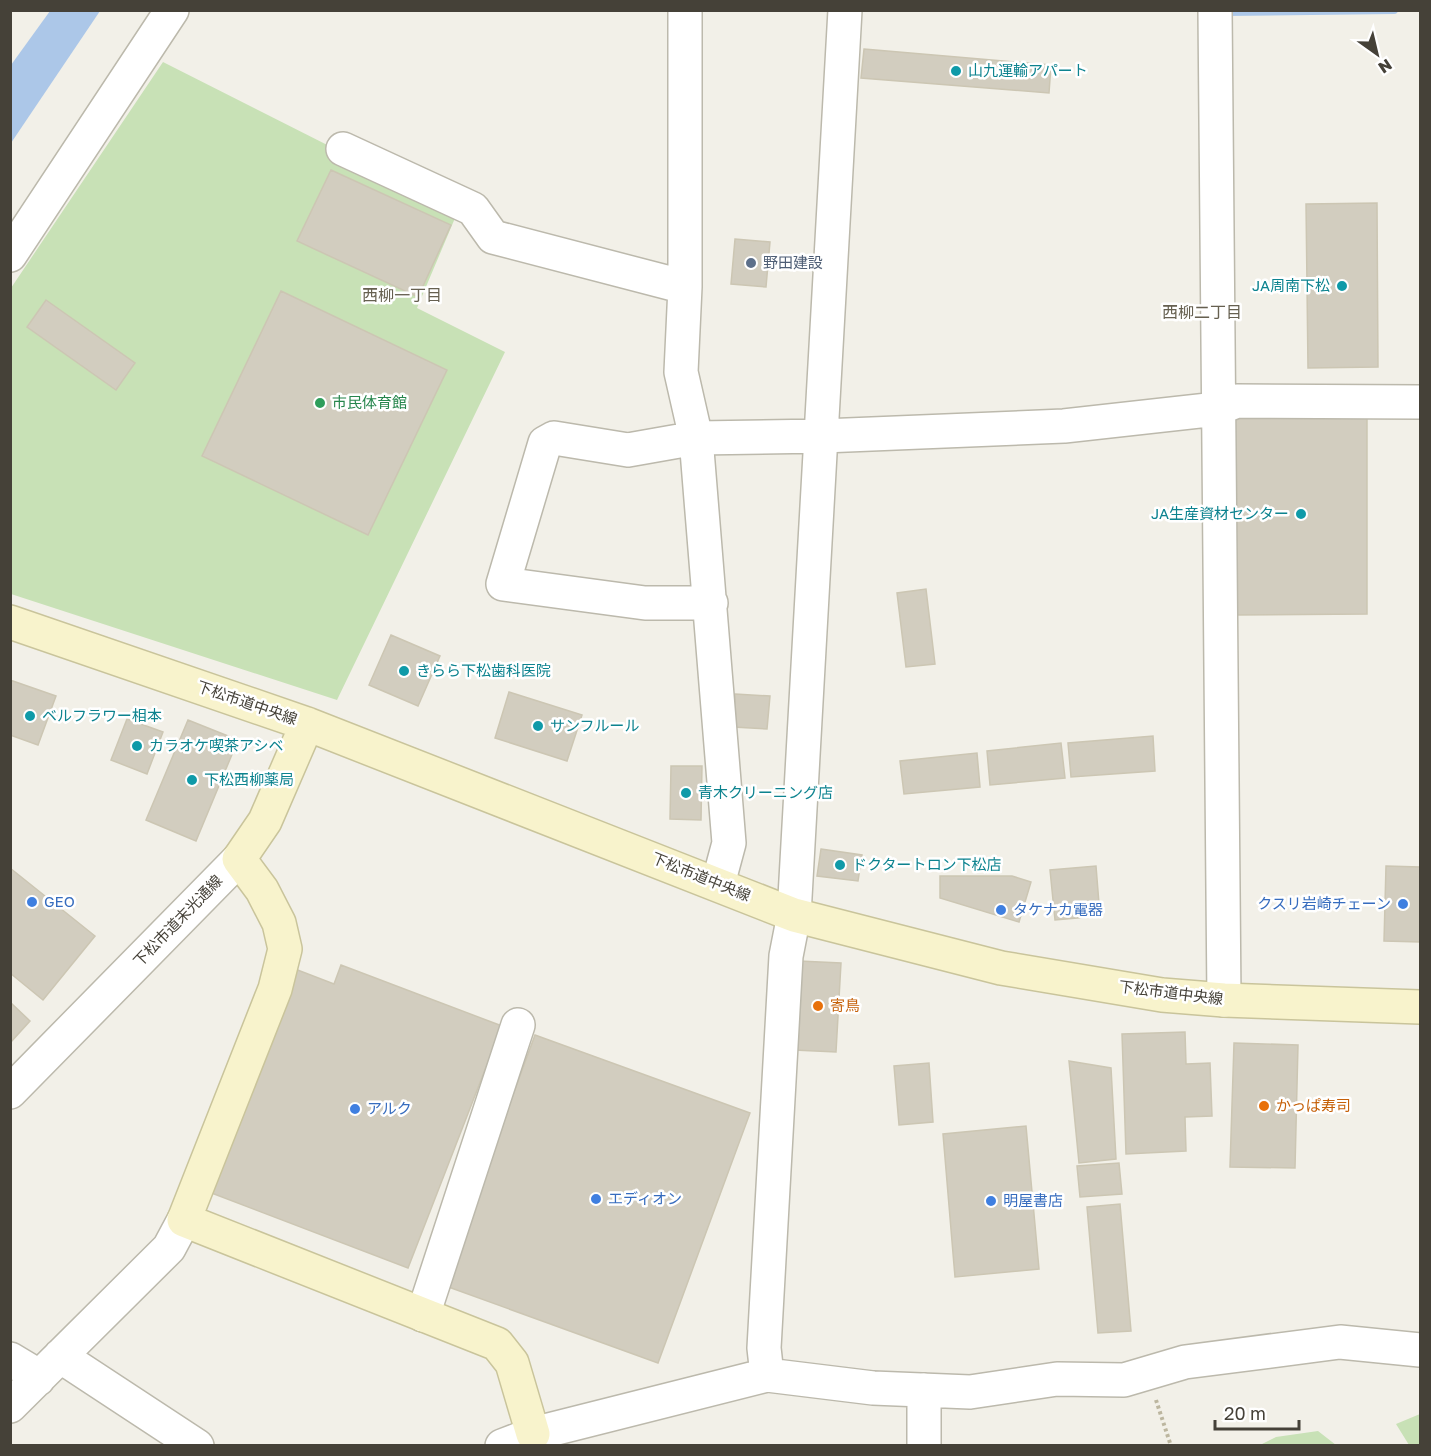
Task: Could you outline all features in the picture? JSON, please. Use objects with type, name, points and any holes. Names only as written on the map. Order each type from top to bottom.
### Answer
[{"type":"street","points":[[10,255],[172,10]]},
{"type":"street","points":[[684,10],[685,287],[681,372],[696,438],[729,843],[718,884]]},
{"type":"street","points":[[767,1375],[764,1348],[776,1121],[786,956],[794,915],[823,436],[845,10]]},
{"type":"street","points":[[1215,10],[1224,1000]]},
{"type":"street","points":[[343,149],[473,209],[493,237],[685,287]]},
{"type":"street","points":[[711,603],[645,603],[503,584],[545,443],[554,438],[628,450],[696,438],[823,436],[1064,426],[1217,409],[1237,401],[1420,402]]},
{"type":"street","name":"下松市道中央線","points":[[10,622],[307,724],[794,915],[1001,968],[1162,995],[1224,1000],[1420,1007]]},
{"type":"street","name":"下松市道末光通線","points":[[10,1092],[238,859],[265,821],[307,724]]},
{"type":"street","points":[[10,1406],[169,1248],[184,1220],[275,989],[285,949],[279,923],[262,890],[238,859]]},
{"type":"street","points":[[423,1315],[518,1025]]},
{"type":"street","points":[[184,1220],[497,1344],[512,1363],[543,1437]]},
{"type":"street","points":[[502,1446],[543,1437],[767,1375],[873,1388],[970,1392],[1057,1379],[1124,1380],[1185,1362],[1340,1342],[1420,1350]]},
{"type":"street","points":[[60,1356],[197,1446]]},
{"type":"street","points":[[10,1359],[38,1379]]},
{"type":"street","points":[[924,1390],[924,1446]]},
{"type":"path","points":[[1160,1418],[1171,1446]]},
{"type":"green space","points":[[163,62],[458,211],[417,308],[505,352],[337,700],[11,594],[11,288]]},
{"type":"green space","points":[[1420,1414],[1420,1445],[1409,1445],[1396,1424]]},
{"type":"green space","points":[[1318,1431],[1336,1445],[1260,1445],[1276,1437]]},
{"type":"water","points":[[50,11],[100,11],[11,143],[11,65]]},
{"type":"building","name":"山九運輸アパート","points":[[864,49],[1051,65],[1049,93],[861,78]]},
{"type":"building","points":[[331,170],[451,225],[418,297],[297,241]]},
{"type":"building","name":"JA周南下松","points":[[1377,203],[1378,367],[1308,368],[1306,204]]},
{"type":"building","name":"野田建設","points":[[735,239],[770,242],[766,287],[731,284]]},
{"type":"building","points":[[281,291],[447,370],[368,535],[202,456]]},
{"type":"building","points":[[46,300],[135,363],[116,390],[27,327]]},
{"type":"building","name":"JA生産資材センター","points":[[1235,414],[1367,414],[1367,614],[1235,615]]},
{"type":"building","points":[[926,589],[935,664],[906,667],[897,593]]},
{"type":"building","name":"きらら下松歯科医院","points":[[391,635],[440,656],[418,706],[369,685]]},
{"type":"building","name":"ベルフラワー相本","points":[[10,680],[56,696],[38,745],[10,735]]},
{"type":"building","name":"サンフルール","points":[[509,692],[582,715],[567,761],[495,738]]},
{"type":"building","points":[[735,694],[770,696],[767,729],[733,727]]},
{"type":"building","name":"カラオケ喫茶アシベ","points":[[127,719],[163,732],[147,774],[111,760]]},
{"type":"building","name":"下松西柳薬局","points":[[188,720],[238,740],[196,841],[146,820]]},
{"type":"building","points":[[1153,736],[1155,771],[1071,777],[1068,743]]},
{"type":"building","points":[[1061,743],[1065,778],[990,785],[987,751]]},
{"type":"building","points":[[977,753],[980,787],[904,794],[900,761]]},
{"type":"building","name":"青木クリーニング店","points":[[671,766],[702,766],[701,820],[670,819]]},
{"type":"building","name":"ドクタートロン下松店","points":[[821,849],[862,855],[858,881],[817,876]]},
{"type":"building","points":[[1096,866],[1100,916],[1055,920],[1050,870]]},
{"type":"building","name":"クスリ岩崎チェーン","points":[[1386,866],[1420,867],[1420,942],[1384,941]]},
{"type":"building","name":"GEO","points":[[10,868],[95,936],[43,1000],[10,973]]},
{"type":"building","name":"タケナカ電器","points":[[940,876],[1012,876],[1031,882],[1019,922],[940,898]]},
{"type":"building","name":"寄鳥","points":[[799,961],[841,963],[836,1052],[794,1050]]},
{"type":"building","name":"アルク","points":[[341,965],[502,1026],[408,1268],[209,1192],[295,969],[334,984]]},
{"type":"building","points":[[10,1002],[30,1021],[10,1043]]},
{"type":"building","points":[[1185,1032],[1186,1064],[1210,1063],[1212,1116],[1185,1117],[1186,1151],[1126,1154],[1122,1034]]},
{"type":"building","name":"エディオン","points":[[535,1035],[750,1113],[658,1363],[443,1285]]},
{"type":"building","name":"かっぱ寿司","points":[[1234,1043],[1298,1045],[1295,1168],[1230,1167]]},
{"type":"building","points":[[1069,1061],[1111,1068],[1116,1159],[1079,1163]]},
{"type":"building","points":[[929,1063],[933,1122],[899,1125],[894,1066]]},
{"type":"building","name":"明屋書店","points":[[1026,1126],[1039,1269],[955,1277],[943,1134]]},
{"type":"building","points":[[1119,1163],[1122,1194],[1080,1197],[1077,1166]]},
{"type":"building","points":[[1120,1204],[1131,1331],[1098,1333],[1087,1207]]},
{"type":"waterway","points":[[1226,17],[1226,12],[1394,10]]},
{"type":"place","name":"山九運輸アパート","points":[[956,71]]},
{"type":"place","name":"野田建設","points":[[751,263]]},
{"type":"place","name":"JA周南下松","points":[[1342,286]]},
{"type":"place","name":"市民体育館","points":[[320,403]]},
{"type":"place","name":"JA生産資材センター","points":[[1301,514]]},
{"type":"place","name":"きらら下松歯科医院","points":[[404,671]]},
{"type":"place","name":"ベルフラワー相本","points":[[30,716]]},
{"type":"place","name":"サンフルール","points":[[538,726]]},
{"type":"place","name":"カラオケ喫茶アシベ","points":[[137,746]]},
{"type":"place","name":"下松西柳薬局","points":[[192,780]]},
{"type":"place","name":"青木クリーニング店","points":[[686,793]]},
{"type":"place","name":"ドクタートロン下松店","points":[[840,865]]},
{"type":"place","name":"GEO","points":[[32,902]]},
{"type":"place","name":"クスリ岩崎チェーン","points":[[1403,904]]},
{"type":"place","name":"タケナカ電器","points":[[1001,910]]},
{"type":"place","name":"寄鳥","points":[[818,1006]]},
{"type":"place","name":"かっぱ寿司","points":[[1264,1106]]},
{"type":"place","name":"アルク","points":[[355,1109]]},
{"type":"place","name":"エディオン","points":[[596,1199]]},
{"type":"place","name":"明屋書店","points":[[991,1201]]},
{"type":"district","name":"西柳一丁目","points":[[402,295]]},
{"type":"district","name":"西柳二丁目","points":[[1202,312]]}]
